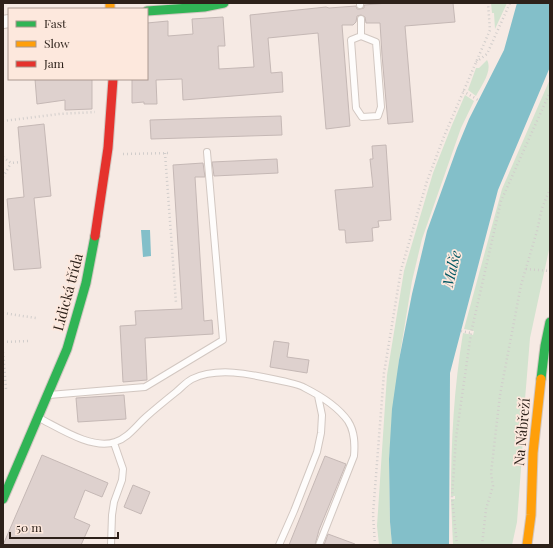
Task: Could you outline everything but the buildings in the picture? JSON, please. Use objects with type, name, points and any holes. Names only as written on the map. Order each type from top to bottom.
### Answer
[{"type":"street","points":[[148,11],[204,7],[224,3]]},
{"type":"street","name":"Lidická třída","points":[[3,499],[67,351],[92,260],[104,187],[110,132],[113,80]]},
{"type":"street","name":"Na Nábřeží","points":[[527,545],[531,515],[533,453],[545,346],[550,322]]},
{"type":"lane","points":[[361,19],[361,36]]},
{"type":"lane","points":[[361,36],[376,42],[381,107],[378,116],[362,117],[356,108],[351,40],[361,36]]},
{"type":"lane","points":[[47,395],[145,388],[223,340],[207,152]]},
{"type":"lane","points":[[38,417],[75,437],[102,443],[114,443],[125,438],[146,417],[191,379],[204,374],[229,372],[273,379],[304,387],[333,406],[349,422],[355,444],[354,456],[319,545]]},
{"type":"lane","points":[[279,545],[317,452],[321,432],[322,415],[318,396]]},
{"type":"lane","points":[[111,545],[114,502],[122,480],[123,469],[114,443]]},
{"type":"path","points":[[375,545],[373,514],[384,374],[401,270],[427,181],[463,91],[490,30],[488,3]]},
{"type":"path","points":[[476,62],[487,54],[510,3]]},
{"type":"path","points":[[463,91],[478,100]]},
{"type":"path","points":[[457,545],[451,498],[456,438],[471,333],[501,201],[550,92]]},
{"type":"path","points":[[3,121],[59,114],[95,112]]},
{"type":"path","points":[[165,153],[176,303]]},
{"type":"path","points":[[123,154],[171,153]]},
{"type":"path","points":[[3,158],[11,163],[21,162]]},
{"type":"path","points":[[3,177],[11,163]]},
{"type":"path","points":[[482,545],[486,509],[493,486],[491,473],[500,395],[521,285],[538,231],[542,208],[550,189]]},
{"type":"path","points":[[526,269],[550,271]]},
{"type":"path","points":[[3,313],[36,318]]},
{"type":"path","points":[[461,331],[471,333]]},
{"type":"path","points":[[3,342],[28,341]]},
{"type":"path","points":[[3,352],[6,389]]},
{"type":"green space","points":[[491,3],[507,3],[495,29],[494,13],[492,13]]},
{"type":"green space","points":[[487,60],[489,69],[476,96],[468,90],[476,68],[479,68]]},
{"type":"green space","points":[[550,79],[550,245],[530,338],[517,522],[512,545],[453,545],[451,499],[455,499],[455,496],[451,496],[452,435],[457,374],[463,333],[473,335],[474,331],[464,329],[502,189]]},
{"type":"green space","points":[[465,95],[474,101],[461,128],[422,239],[412,281],[399,360],[389,459],[392,545],[379,545],[377,526],[387,375],[404,271],[433,173]]},
{"type":"water","name":"Malše","points":[[517,3],[550,3],[550,67],[498,190],[450,373],[449,545],[392,545],[389,459],[392,409],[399,360],[412,294],[427,231],[469,119],[504,50]]},
{"type":"water","points":[[141,230],[150,230],[151,256],[143,257]]},
{"type":"traffic: fast","points":[[148,11],[204,7],[224,3]]},
{"type":"traffic: fast","points":[[3,499],[67,349],[86,283],[95,236]]},
{"type":"traffic: fast","points":[[541,379],[550,322]]},
{"type":"traffic: slow","points":[[110,3],[110,8]]},
{"type":"traffic: slow","points":[[527,545],[531,515],[533,453],[541,379]]},
{"type":"traffic: jam","points":[[95,236],[108,148],[113,80]]}]
